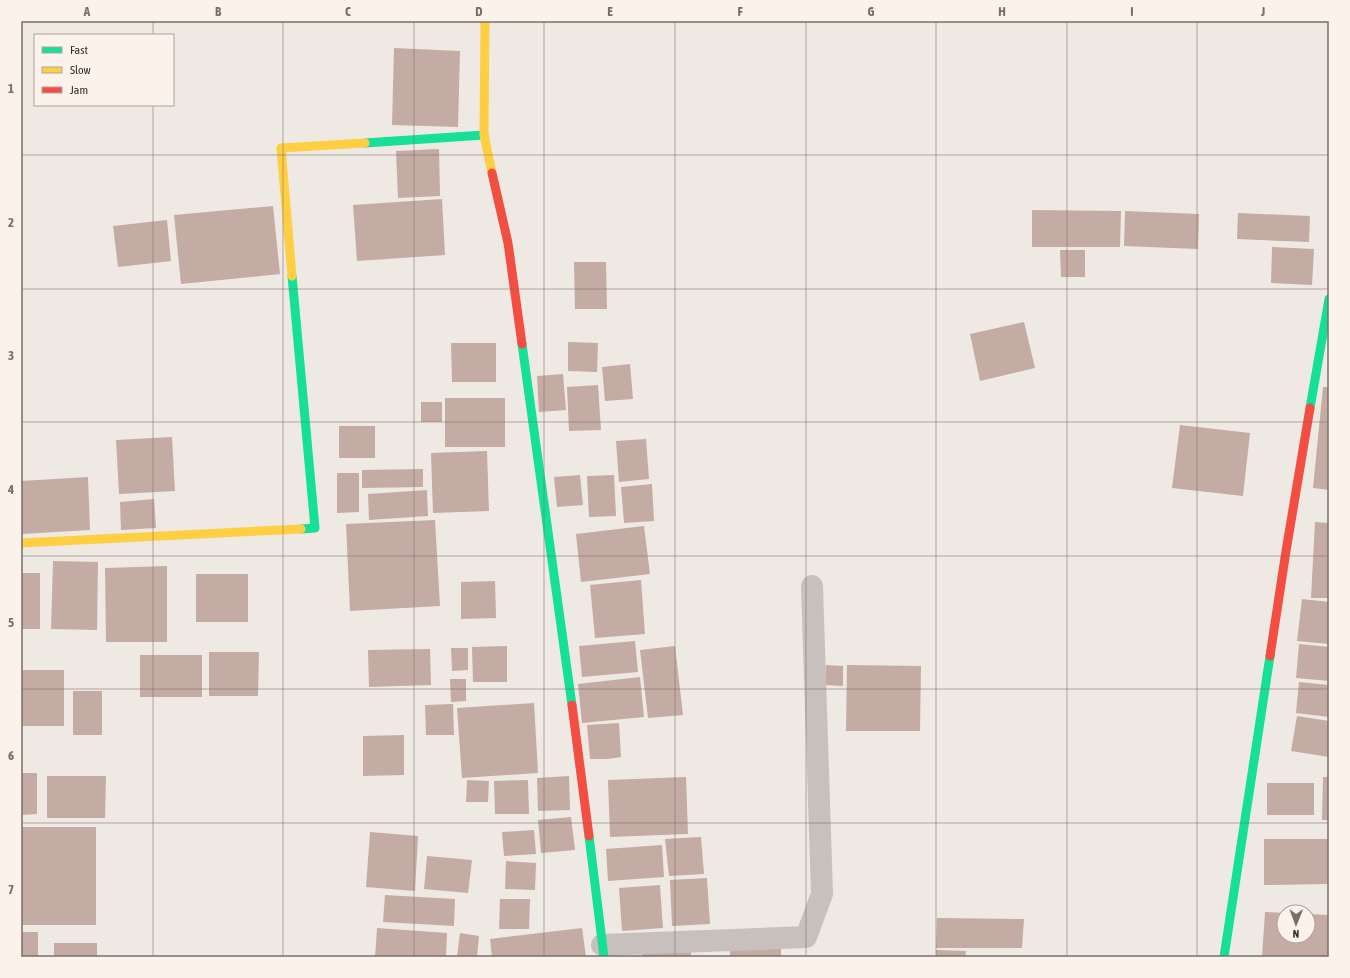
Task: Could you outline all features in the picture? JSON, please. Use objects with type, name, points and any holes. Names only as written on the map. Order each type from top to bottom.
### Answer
[{"type":"street","points":[[485,21],[484,134],[508,243],[578,745],[603,951],[806,937],[822,894],[812,586]]},
{"type":"street","points":[[21,543],[315,528],[281,148],[484,134]]},
{"type":"street","points":[[1224,957],[1286,551],[1329,299]]},
{"type":"building","points":[[394,48],[460,51],[458,127],[392,125]]},
{"type":"building","points":[[439,149],[440,196],[398,198],[396,151]]},
{"type":"building","points":[[442,199],[445,255],[357,261],[353,205]]},
{"type":"building","points":[[273,206],[280,274],[181,284],[174,215]]},
{"type":"building","points":[[1032,210],[1121,211],[1120,247],[1032,247]]},
{"type":"building","points":[[1125,211],[1199,214],[1198,249],[1124,246]]},
{"type":"building","points":[[1238,213],[1310,216],[1309,242],[1237,239]]},
{"type":"building","points":[[167,220],[171,261],[118,267],[113,226]]},
{"type":"building","points":[[1272,247],[1314,249],[1312,285],[1271,283]]},
{"type":"building","points":[[1060,250],[1085,250],[1085,277],[1061,277]]},
{"type":"building","points":[[574,262],[606,262],[607,309],[575,309]]},
{"type":"building","points":[[1024,322],[1035,368],[980,381],[970,334]]},
{"type":"building","points":[[568,342],[598,343],[597,372],[568,371]]},
{"type":"building","points":[[451,343],[496,343],[496,382],[452,382]]},
{"type":"building","points":[[630,364],[633,399],[605,401],[602,367]]},
{"type":"building","points":[[563,374],[566,410],[539,412],[537,376]]},
{"type":"building","points":[[598,385],[601,430],[569,431],[567,387]]},
{"type":"building","points":[[1323,387],[1329,387],[1329,490],[1313,488]]},
{"type":"building","points":[[445,398],[505,398],[505,447],[445,447]]},
{"type":"building","points":[[421,402],[442,402],[442,422],[421,422]]},
{"type":"building","points":[[1180,425],[1250,433],[1243,496],[1172,488]]},
{"type":"building","points":[[339,426],[375,426],[375,458],[339,458]]},
{"type":"building","points":[[172,437],[175,491],[119,494],[116,440]]},
{"type":"building","points":[[646,439],[649,479],[619,482],[616,441]]},
{"type":"building","points":[[487,451],[489,511],[433,513],[431,453]]},
{"type":"building","points":[[423,469],[423,487],[362,488],[362,470]]},
{"type":"building","points":[[337,473],[359,473],[359,512],[337,513]]},
{"type":"building","points":[[580,475],[583,505],[557,507],[554,477]]},
{"type":"building","points":[[614,475],[616,516],[589,517],[587,476]]},
{"type":"building","points":[[88,477],[90,530],[21,534],[21,481]]},
{"type":"building","points":[[652,484],[654,521],[624,523],[621,487]]},
{"type":"building","points":[[427,490],[428,516],[369,520],[368,494]]},
{"type":"building","points":[[154,499],[156,528],[121,530],[120,502]]},
{"type":"building","points":[[435,520],[440,606],[350,611],[346,524]]},
{"type":"building","points":[[1315,522],[1329,523],[1329,598],[1311,598]]},
{"type":"building","points":[[644,526],[650,574],[581,582],[576,534]]},
{"type":"building","points":[[53,561],[98,562],[97,630],[51,629]]},
{"type":"building","points":[[167,566],[167,642],[106,642],[105,568]]},
{"type":"building","points":[[21,573],[40,573],[40,629],[21,629]]},
{"type":"building","points":[[196,574],[248,574],[248,622],[196,622]]},
{"type":"building","points":[[641,580],[645,634],[595,638],[590,585]]},
{"type":"building","points":[[495,581],[496,618],[461,619],[461,582]]},
{"type":"building","points":[[1302,599],[1329,602],[1329,644],[1297,641]]},
{"type":"building","points":[[635,641],[638,672],[582,677],[579,646]]},
{"type":"building","points":[[1299,644],[1329,647],[1329,681],[1296,678]]},
{"type":"building","points":[[507,646],[507,682],[473,682],[472,647]]},
{"type":"building","points":[[675,646],[683,715],[648,718],[640,650]]},
{"type":"building","points":[[451,648],[468,648],[468,670],[452,671]]},
{"type":"building","points":[[430,649],[431,685],[369,687],[368,650]]},
{"type":"building","points":[[209,652],[259,652],[258,696],[209,696]]},
{"type":"building","points":[[140,655],[202,655],[202,697],[140,697]]},
{"type":"building","points":[[826,665],[843,666],[843,686],[825,685]]},
{"type":"building","points":[[847,665],[921,666],[920,731],[846,731]]},
{"type":"building","points":[[21,670],[64,670],[64,726],[21,726]]},
{"type":"building","points":[[640,677],[644,717],[582,723],[578,684]]},
{"type":"building","points":[[450,679],[466,679],[466,701],[451,702]]},
{"type":"building","points":[[1299,682],[1329,685],[1329,717],[1296,713]]},
{"type":"building","points":[[73,691],[102,691],[102,735],[73,735]]},
{"type":"building","points":[[534,703],[538,773],[462,778],[457,708]]},
{"type":"building","points":[[453,704],[454,735],[426,735],[425,705]]},
{"type":"building","points":[[1297,716],[1329,721],[1329,757],[1291,751]]},
{"type":"building","points":[[619,723],[621,757],[590,759],[587,725]]},
{"type":"building","points":[[404,735],[404,775],[363,776],[363,736]]},
{"type":"building","points":[[21,773],[37,773],[37,814],[21,815]]},
{"type":"building","points":[[47,776],[106,776],[105,818],[47,818]]},
{"type":"building","points":[[569,776],[570,810],[538,811],[537,778]]},
{"type":"building","points":[[686,777],[688,834],[610,837],[608,780]]},
{"type":"building","points":[[1323,777],[1329,777],[1329,820],[1322,820]]},
{"type":"building","points":[[467,780],[489,781],[488,802],[466,802]]},
{"type":"building","points":[[528,780],[529,814],[495,814],[494,781]]},
{"type":"building","points":[[1267,783],[1314,783],[1314,815],[1267,815]]},
{"type":"building","points":[[571,817],[575,850],[541,853],[538,820]]},
{"type":"building","points":[[21,827],[96,827],[96,925],[21,925]]},
{"type":"building","points":[[534,830],[536,854],[504,856],[502,832]]},
{"type":"building","points":[[370,832],[418,836],[415,891],[366,887]]},
{"type":"building","points":[[701,837],[704,874],[669,876],[665,839]]},
{"type":"building","points":[[1264,839],[1328,839],[1328,884],[1264,885]]},
{"type":"building","points":[[662,845],[664,877],[608,881],[606,849]]},
{"type":"building","points":[[427,856],[472,860],[468,893],[424,889]]},
{"type":"building","points":[[506,861],[536,863],[535,890],[505,889]]},
{"type":"building","points":[[707,878],[710,924],[672,926],[670,880]]},
{"type":"building","points":[[660,885],[663,928],[622,931],[619,888]]},
{"type":"building","points":[[385,895],[455,899],[454,926],[383,922]]},
{"type":"building","points":[[500,899],[530,899],[529,929],[499,929]]},
{"type":"building","points":[[1265,912],[1276,913],[1276,944],[1316,944],[1316,914],[1329,915],[1329,957],[1262,957]]},
{"type":"building","points":[[937,918],[1024,919],[1022,948],[936,948]]},
{"type":"building","points":[[377,928],[447,933],[446,957],[375,957]]},
{"type":"building","points":[[582,928],[586,957],[492,957],[490,939]]},
{"type":"building","points":[[21,932],[38,932],[38,957],[21,957]]},
{"type":"building","points":[[460,933],[479,936],[477,957],[457,957]]},
{"type":"building","points":[[54,943],[97,943],[97,957],[54,957]]},
{"type":"building","points":[[691,945],[691,957],[642,957],[641,947]]},
{"type":"building","points":[[781,948],[781,957],[730,957],[730,950]]},
{"type":"building","points":[[936,950],[966,951],[965,957],[936,957]]},
{"type":"traffic: fast","points":[[365,143],[484,135]]},
{"type":"traffic: fast","points":[[292,276],[315,528],[301,529]]},
{"type":"traffic: fast","points":[[1310,408],[1329,299]]},
{"type":"traffic: fast","points":[[522,344],[572,705]]},
{"type":"traffic: fast","points":[[1224,957],[1270,656]]},
{"type":"traffic: fast","points":[[589,836],[604,957]]},
{"type":"traffic: slow","points":[[485,21],[484,135],[492,173]]},
{"type":"traffic: slow","points":[[292,276],[281,148],[365,143]]},
{"type":"traffic: slow","points":[[21,543],[301,529]]},
{"type":"traffic: jam","points":[[492,173],[508,243],[522,344]]},
{"type":"traffic: jam","points":[[1270,656],[1310,408]]},
{"type":"traffic: jam","points":[[572,705],[589,836]]}]
